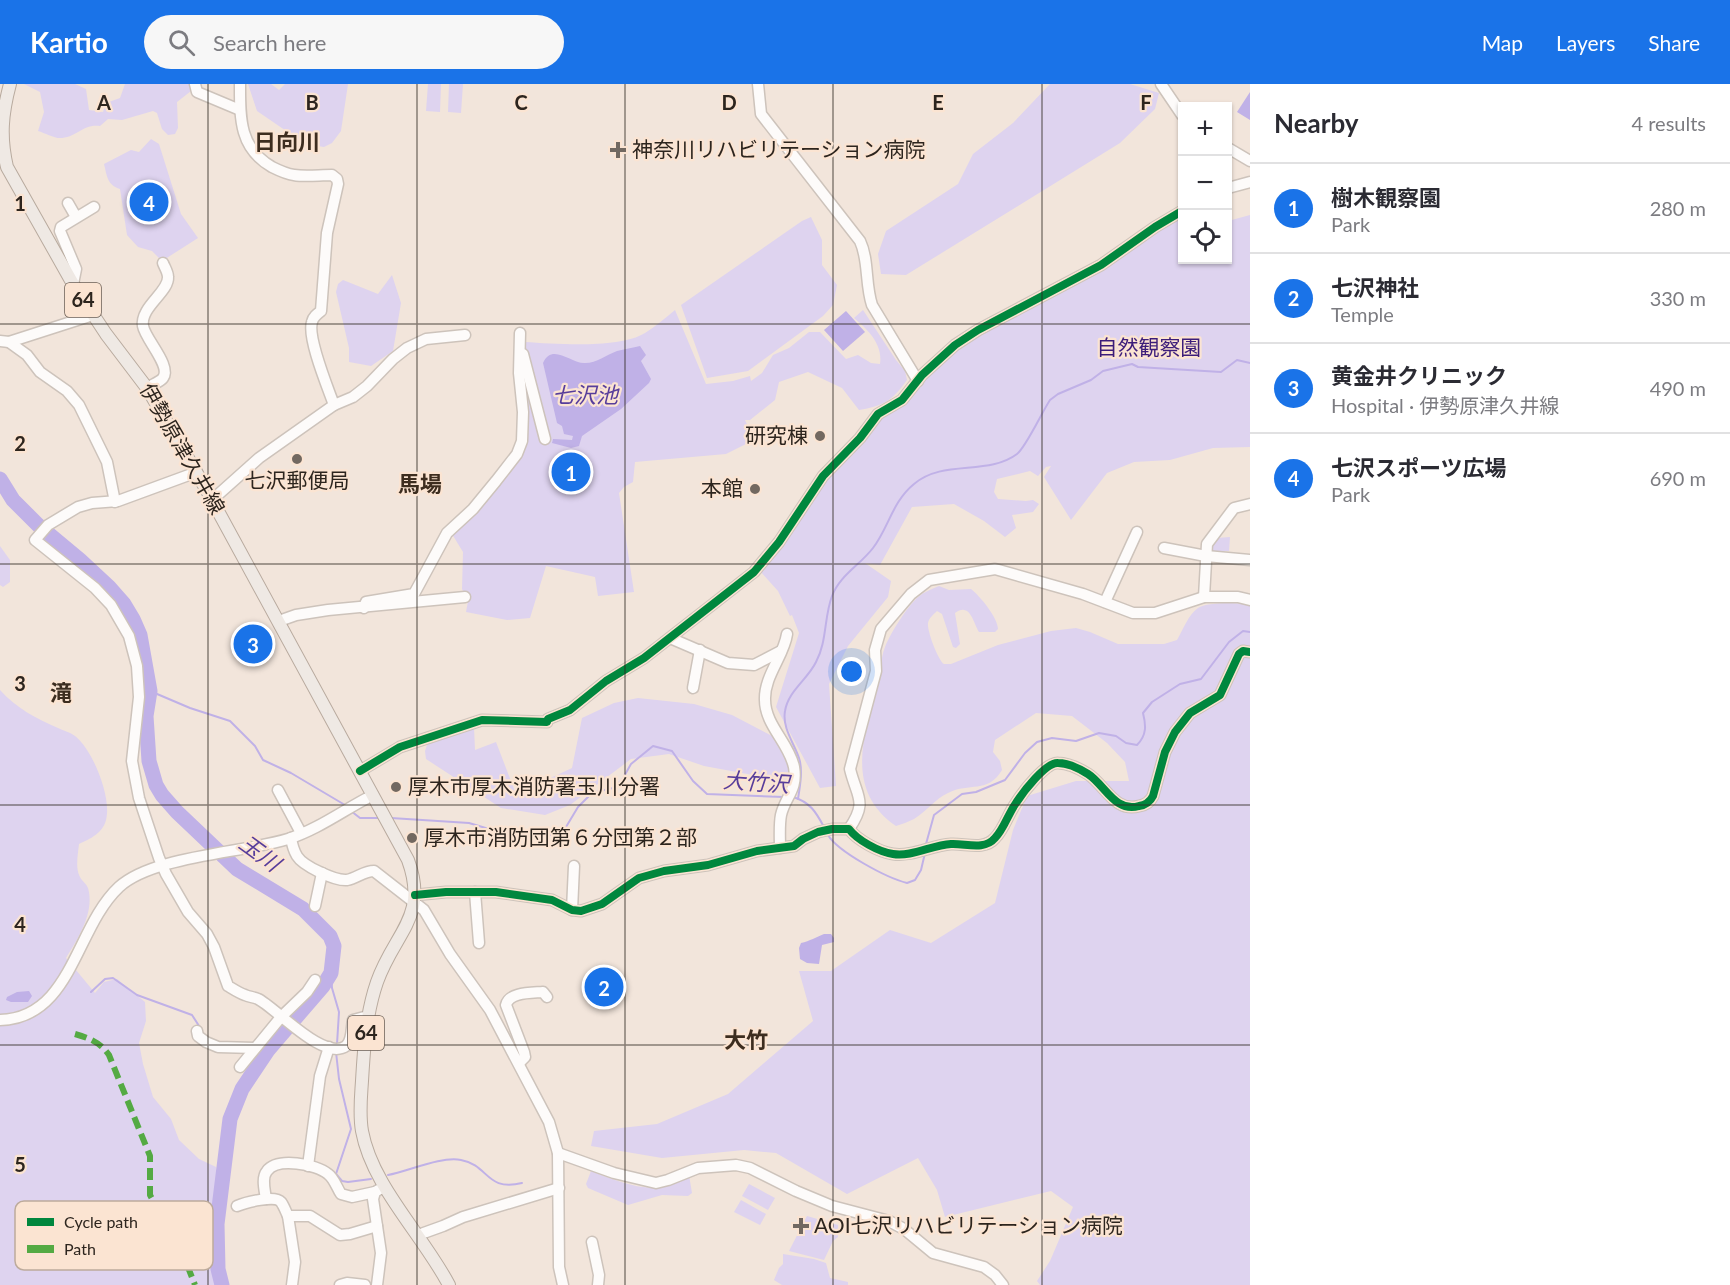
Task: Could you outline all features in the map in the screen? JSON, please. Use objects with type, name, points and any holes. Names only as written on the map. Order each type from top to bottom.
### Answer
[{"type":"main road","name":"伊勢原津久井線","points":[[10,84],[0,134],[7,167],[93,315],[147,388],[212,500],[408,860],[414,879],[415,899]]},
{"type":"main road","name":"64","points":[[415,899],[409,922],[377,982],[368,1016],[361,1119],[364,1141],[380,1189],[418,1235],[448,1285]]},
{"type":"street","points":[[195,84],[197,92],[240,110]]},
{"type":"street","points":[[240,84],[242,128],[246,139],[260,160],[292,175],[332,174],[338,184],[327,233],[321,311],[313,319],[311,326],[319,363],[334,405]]},
{"type":"street","points":[[758,84],[761,114],[860,241],[864,249],[868,294],[872,305],[918,381]]},
{"type":"street","points":[[1161,84],[1178,109]]},
{"type":"street","points":[[1232,151],[1250,161]]},
{"type":"street","points":[[1232,187],[1250,182]]},
{"type":"street","points":[[68,203],[76,217]]},
{"type":"street","points":[[74,284],[76,269],[60,231],[63,224],[94,207]]},
{"type":"street","points":[[360,771],[400,747],[482,720],[547,722],[548,719],[570,710],[606,681],[644,658],[754,572],[779,542],[823,476],[860,438],[878,414],[902,400],[955,345],[978,330],[1101,264],[1178,213]]},
{"type":"street","points":[[147,388],[164,375],[162,362],[145,334],[143,322],[167,283],[168,274],[163,264]]},
{"type":"street","points":[[4,342],[93,315]]},
{"type":"street","points":[[364,608],[366,602],[373,599],[414,594],[447,533],[473,509],[517,454],[524,429],[519,373],[520,333]]},
{"type":"street","points":[[212,500],[259,458],[334,405],[353,397],[368,386],[393,359],[419,341],[433,337],[465,335]]},
{"type":"street","points":[[4,342],[27,355],[40,372],[68,390],[79,405],[107,462],[115,502]]},
{"type":"street","points":[[521,345],[545,439]]},
{"type":"street","points":[[196,472],[115,502],[92,503],[78,507],[48,525],[35,540],[92,585],[111,604],[129,636],[136,666],[139,697],[132,761],[139,798],[163,866],[188,912],[207,934],[228,986],[243,995],[259,999],[295,1029],[334,1048]]},
{"type":"street","points":[[1204,597],[1208,544],[1234,508],[1250,504]]},
{"type":"street","points":[[1105,602],[1137,532]]},
{"type":"street","points":[[1164,548],[1206,556],[1250,560]]},
{"type":"street","points":[[849,829],[858,816],[861,801],[849,770],[876,671],[875,650],[881,629],[911,594],[929,580],[995,569],[1083,594],[1133,613],[1155,613],[1204,597],[1238,597],[1250,600]]},
{"type":"street","points":[[279,621],[310,613],[465,597]]},
{"type":"street","points":[[780,848],[781,816],[789,799],[794,768],[788,751],[772,725],[764,698],[772,670],[786,643],[787,634]]},
{"type":"street","points":[[670,638],[729,663],[754,665],[781,651]]},
{"type":"street","points":[[693,688],[700,650]]},
{"type":"street","points":[[849,829],[854,835],[886,853],[902,854],[932,846],[953,844],[972,846],[991,842],[997,837],[1016,802],[1048,765],[1057,762],[1087,773],[1122,806],[1134,808],[1150,802],[1165,752],[1178,727],[1190,713],[1220,695],[1239,654],[1243,651],[1250,652]]},
{"type":"street","points":[[278,790],[296,836],[298,857],[322,873],[336,878],[347,880],[374,871],[415,899],[490,1010],[549,1122],[558,1153],[559,1267],[563,1285]]},
{"type":"street","points":[[0,1020],[20,1016],[37,1009],[48,1000],[65,978],[96,917],[110,896],[129,879],[163,866],[244,850],[296,836],[373,795]]},
{"type":"street","points":[[415,899],[475,892],[496,892],[552,900],[572,910],[581,911],[602,904],[639,878],[664,871],[708,865],[757,851],[794,846],[818,832],[849,829]]},
{"type":"street","points":[[572,910],[574,866]]},
{"type":"street","points":[[315,906],[322,873]]},
{"type":"street","points":[[475,892],[479,943]]},
{"type":"street","points":[[240,1067],[315,980]]},
{"type":"street","points":[[519,1063],[525,1057],[525,1052],[506,1005],[507,1000],[510,997],[543,992],[547,997]]},
{"type":"street","points":[[507,1000],[522,1031]]},
{"type":"street","points":[[308,1166],[320,1076],[334,1048],[348,1043],[353,1020],[368,1016]]},
{"type":"street","points":[[197,1031],[198,1036],[211,1045],[255,1048]]},
{"type":"street","points":[[558,1153],[614,1173],[656,1183],[698,1168],[736,1165],[750,1168],[832,1206],[889,1221],[904,1229],[933,1252],[984,1267],[1003,1285]]},
{"type":"street","points":[[266,1199],[264,1179],[267,1170],[277,1164],[290,1163],[308,1166],[330,1175],[341,1194],[352,1197],[380,1189]]},
{"type":"street","points":[[418,1235],[463,1217],[559,1188]]},
{"type":"street","points":[[376,1285],[381,1253],[373,1199],[380,1189]]},
{"type":"street","points":[[237,1206],[266,1199],[277,1199],[282,1203],[288,1216],[295,1262],[292,1285]]},
{"type":"street","points":[[288,1216],[310,1216],[340,1235],[376,1226]]},
{"type":"street","points":[[592,1242],[599,1275],[598,1285]]},
{"type":"street","points":[[341,1285],[365,1285]]},
{"type":"green space","points":[[24,84],[75,84],[86,89],[89,110],[103,112],[106,103],[120,98],[125,84],[191,84],[191,91],[177,102],[178,128],[175,134],[168,135],[162,129],[157,113],[153,111],[122,120],[108,119],[100,126],[85,128],[68,137],[59,138],[38,131],[44,112],[40,92]]},
{"type":"green space","points":[[248,84],[271,84],[279,90],[285,84],[348,84],[341,131],[332,143],[324,147],[311,145],[295,137],[257,111]]},
{"type":"green space","points":[[428,84],[441,84],[440,112],[426,111]]},
{"type":"green space","points":[[449,84],[463,84],[461,113],[448,112]]},
{"type":"green space","points":[[1050,84],[1130,84],[1159,93],[1155,109],[1120,143],[906,275],[881,274],[878,254],[886,231],[958,184],[973,154],[1013,123]]},
{"type":"green space","points":[[151,139],[159,144],[181,214],[198,238],[162,261],[152,251],[138,247],[127,235],[120,189],[110,182],[104,164],[131,150],[139,152]]},
{"type":"green space","name":"自然観察園","points":[[1178,215],[1178,264],[1232,264],[1232,220],[1250,215],[1250,447],[1213,448],[1170,460],[1134,462],[1107,473],[1071,520],[1044,477],[1051,466],[1046,467],[1038,476],[1030,471],[997,479],[994,492],[998,499],[1033,500],[1039,504],[1033,512],[1012,515],[1016,528],[1005,537],[984,521],[954,504],[912,507],[880,565],[865,563],[891,581],[888,597],[848,646],[829,684],[836,786],[820,788],[776,707],[799,633],[778,591],[759,570],[825,476],[881,415],[959,345]]},
{"type":"green space","points":[[811,217],[822,240],[822,265],[837,285],[833,305],[823,316],[748,371],[707,378],[681,305]]},
{"type":"green space","points":[[392,275],[401,303],[393,351],[371,366],[349,362],[349,348],[336,292],[338,284],[343,280],[378,294]]},
{"type":"green space","points":[[675,310],[706,384],[733,381],[750,376],[751,381],[762,373],[773,355],[789,348],[809,332],[820,332],[846,359],[858,355],[871,363],[880,364],[877,344],[854,318],[863,310],[905,371],[907,380],[897,393],[886,401],[875,407],[859,410],[842,388],[808,372],[779,382],[775,400],[750,420],[745,420],[754,440],[726,454],[635,462],[633,482],[619,493],[634,592],[598,596],[595,577],[546,566],[530,618],[507,620],[466,612],[468,601],[462,589],[463,552],[452,534],[524,450],[521,376],[525,342],[587,344],[620,341],[645,333]]},
{"type":"green space","points":[[1230,537],[1229,551],[1224,551],[1223,554],[1209,551],[1217,538]]},
{"type":"green space","points":[[0,546],[10,560],[10,582],[3,587],[0,585]]},
{"type":"green space","points":[[939,586],[949,590],[971,589],[992,613],[998,629],[995,632],[979,632],[968,612],[960,610],[955,613],[960,644],[956,648],[953,647],[942,614],[937,611],[929,620],[928,627],[936,651],[944,664],[951,664],[998,645],[1051,631],[1076,628],[1118,644],[1164,644],[1177,640],[1194,611],[1202,606],[1223,603],[1250,605],[1250,1285],[1040,1285],[1037,1281],[1050,1261],[1073,1207],[1051,1191],[945,1217],[937,1190],[918,1158],[847,1194],[776,1153],[744,1150],[662,1158],[591,1146],[594,1131],[657,1124],[728,1094],[813,1021],[799,971],[831,971],[890,930],[931,943],[995,903],[1013,830],[1027,796],[1076,781],[1129,781],[1125,762],[1107,743],[1072,716],[1036,713],[995,740],[993,752],[1000,761],[1002,770],[991,782],[948,793],[914,819],[896,826],[880,812],[870,797],[864,780],[862,762],[863,744],[883,652],[895,627],[914,601]]},
{"type":"green space","points":[[0,690],[27,712],[75,736],[88,752],[100,775],[106,800],[106,820],[99,832],[79,844],[78,869],[80,877],[88,888],[89,906],[84,925],[66,958],[95,993],[104,982],[117,979],[145,1002],[146,1021],[139,1043],[153,1097],[171,1119],[179,1140],[199,1159],[216,1167],[218,1196],[214,1256],[219,1285],[0,1285]]},
{"type":"green space","points":[[638,698],[694,704],[732,715],[776,738],[802,775],[792,782],[704,766],[669,754],[631,759],[570,805],[545,815],[501,808],[426,759],[425,751],[428,742],[474,727],[475,750],[496,742],[516,794],[572,768],[582,718],[614,703]]},
{"type":"green space","points":[[591,1171],[626,1183],[654,1188],[669,1185],[689,1175],[692,1193],[688,1196],[662,1195],[628,1205],[588,1188],[586,1184]]},
{"type":"green space","points":[[749,1184],[775,1198],[768,1210],[742,1196]]},
{"type":"green space","points":[[741,1200],[766,1214],[760,1225],[734,1212]]},
{"type":"green space","points":[[807,1216],[838,1225],[838,1237],[833,1241],[824,1260],[789,1251]]},
{"type":"green space","points":[[783,1254],[826,1263],[830,1278],[848,1282],[848,1285],[782,1285],[774,1280],[783,1264]]},
{"type":"water","points":[[1250,92],[1250,120],[1237,112]]},
{"type":"water","points":[[846,311],[865,332],[843,351],[824,330]]},
{"type":"water","name":"七沢池","points":[[640,346],[646,355],[641,361],[651,379],[649,383],[621,409],[582,436],[579,446],[571,448],[552,443],[553,439],[572,440],[573,436],[564,434],[562,426],[557,423],[543,363],[547,357],[557,354],[589,363],[617,351]]},
{"type":"water","points":[[824,934],[831,934],[834,942],[822,945],[819,964],[807,963],[800,959],[801,943]]},
{"type":"water","points":[[29,991],[32,996],[28,1002],[6,1000],[7,997],[17,992]]},
{"type":"waterway","points":[[798,799],[801,768],[785,723],[787,704],[820,654],[829,604],[840,582],[873,548],[901,499],[914,484],[938,472],[993,464],[1005,461],[1017,454],[1050,400],[1058,394],[1091,380],[1103,371],[1132,364],[1138,367],[1221,372],[1237,360],[1250,363]]},
{"type":"waterway","name":"玉川","points":[[0,479],[13,500],[109,587],[133,619],[140,635],[150,691],[146,716],[149,761],[156,785],[162,795],[237,869],[303,909],[330,936],[334,946],[331,973],[323,986],[268,1050],[242,1089],[230,1119],[217,1224],[218,1269],[222,1285]]},
{"type":"waterway","name":"大竹沢","points":[[926,844],[934,815],[962,794],[976,792],[1005,780],[1025,753],[1037,742],[1052,738],[1076,741],[1099,733],[1116,736],[1126,743],[1137,745],[1145,730],[1143,713],[1152,702],[1180,684],[1201,679],[1229,642],[1243,631],[1250,632]]},
{"type":"waterway","name":"大竹沢","points":[[150,691],[190,708],[230,721],[255,746],[263,760],[291,773],[345,805]]},
{"type":"waterway","name":"大竹沢","points":[[391,818],[469,823],[499,832],[540,836],[557,834],[566,827],[578,807],[592,793],[613,788],[622,780],[631,764],[653,746],[672,751],[693,781],[707,794],[784,797]]},
{"type":"waterway","name":"大竹沢","points":[[793,797],[812,808],[824,827]]},
{"type":"waterway","name":"大竹沢","points":[[351,811],[360,818],[379,818]]},
{"type":"waterway","name":"大竹沢","points":[[828,835],[833,842],[864,864],[907,883],[915,880],[921,870],[925,853]]},
{"type":"waterway","points":[[331,973],[332,988],[339,1012],[337,1044]]},
{"type":"waterway","points":[[91,992],[105,979],[113,978],[137,995],[192,1015],[201,1029]]},
{"type":"waterway","name":"玉川","points":[[264,1046],[269,1049]]},
{"type":"waterway","points":[[336,1052],[339,1079],[351,1129],[336,1174],[342,1181],[348,1182],[371,1179]]},
{"type":"waterway","points":[[388,1175],[453,1159],[470,1163],[501,1184],[522,1183]]},
{"type":"marked path","points":[[75,1034],[94,1041],[109,1055],[150,1156],[150,1195],[153,1201]]},
{"type":"marked path","points":[[189,1270],[195,1285]]},
{"type":"cycle path","points":[[360,771],[400,747],[482,720],[547,722],[548,719],[570,710],[606,681],[644,658],[754,572],[779,542],[823,476],[860,438],[878,414],[902,400],[922,375],[955,345],[978,330],[1101,265],[1178,213]]},
{"type":"cycle path","points":[[415,895],[446,892],[496,892],[552,900],[572,910],[581,911],[602,904],[639,878],[664,871],[708,865],[757,851],[794,846],[818,832],[832,829],[849,829],[869,845],[893,854],[907,854],[951,844],[974,846],[985,844],[991,842],[998,834],[1016,803],[1035,778],[1047,767],[1058,763],[1070,765],[1088,774],[1123,806],[1141,806],[1148,803],[1153,796],[1165,752],[1175,732],[1190,713],[1220,695],[1239,654],[1243,651],[1250,652]]},
{"type":"place","name":"神奈川リハビリテーション病院","points":[[618,150]]},
{"type":"place","name":"七沢スポーツ広場","points":[[149,202]]},
{"type":"place","name":"研究棟","points":[[820,436]]},
{"type":"place","name":"七沢郵便局","points":[[297,459]]},
{"type":"place","name":"樹木観察園","points":[[571,472]]},
{"type":"place","name":"本館","points":[[755,489]]},
{"type":"place","name":"黄金井クリニック","points":[[253,644]]},
{"type":"place","name":"厚木市厚木消防署玉川分署","points":[[396,787]]},
{"type":"place","name":"厚木市消防団第６分団第２部","points":[[412,838]]},
{"type":"place","name":"七沢神社","points":[[604,987]]},
{"type":"place","name":"AOI七沢リハビリテーション病院","points":[[801,1226]]},
{"type":"district","name":"日向川","points":[[287,142]]},
{"type":"district","name":"馬場","points":[[420,484]]},
{"type":"district","name":"滝","points":[[61,693]]},
{"type":"district","name":"大竹","points":[[746,1040]]}]
